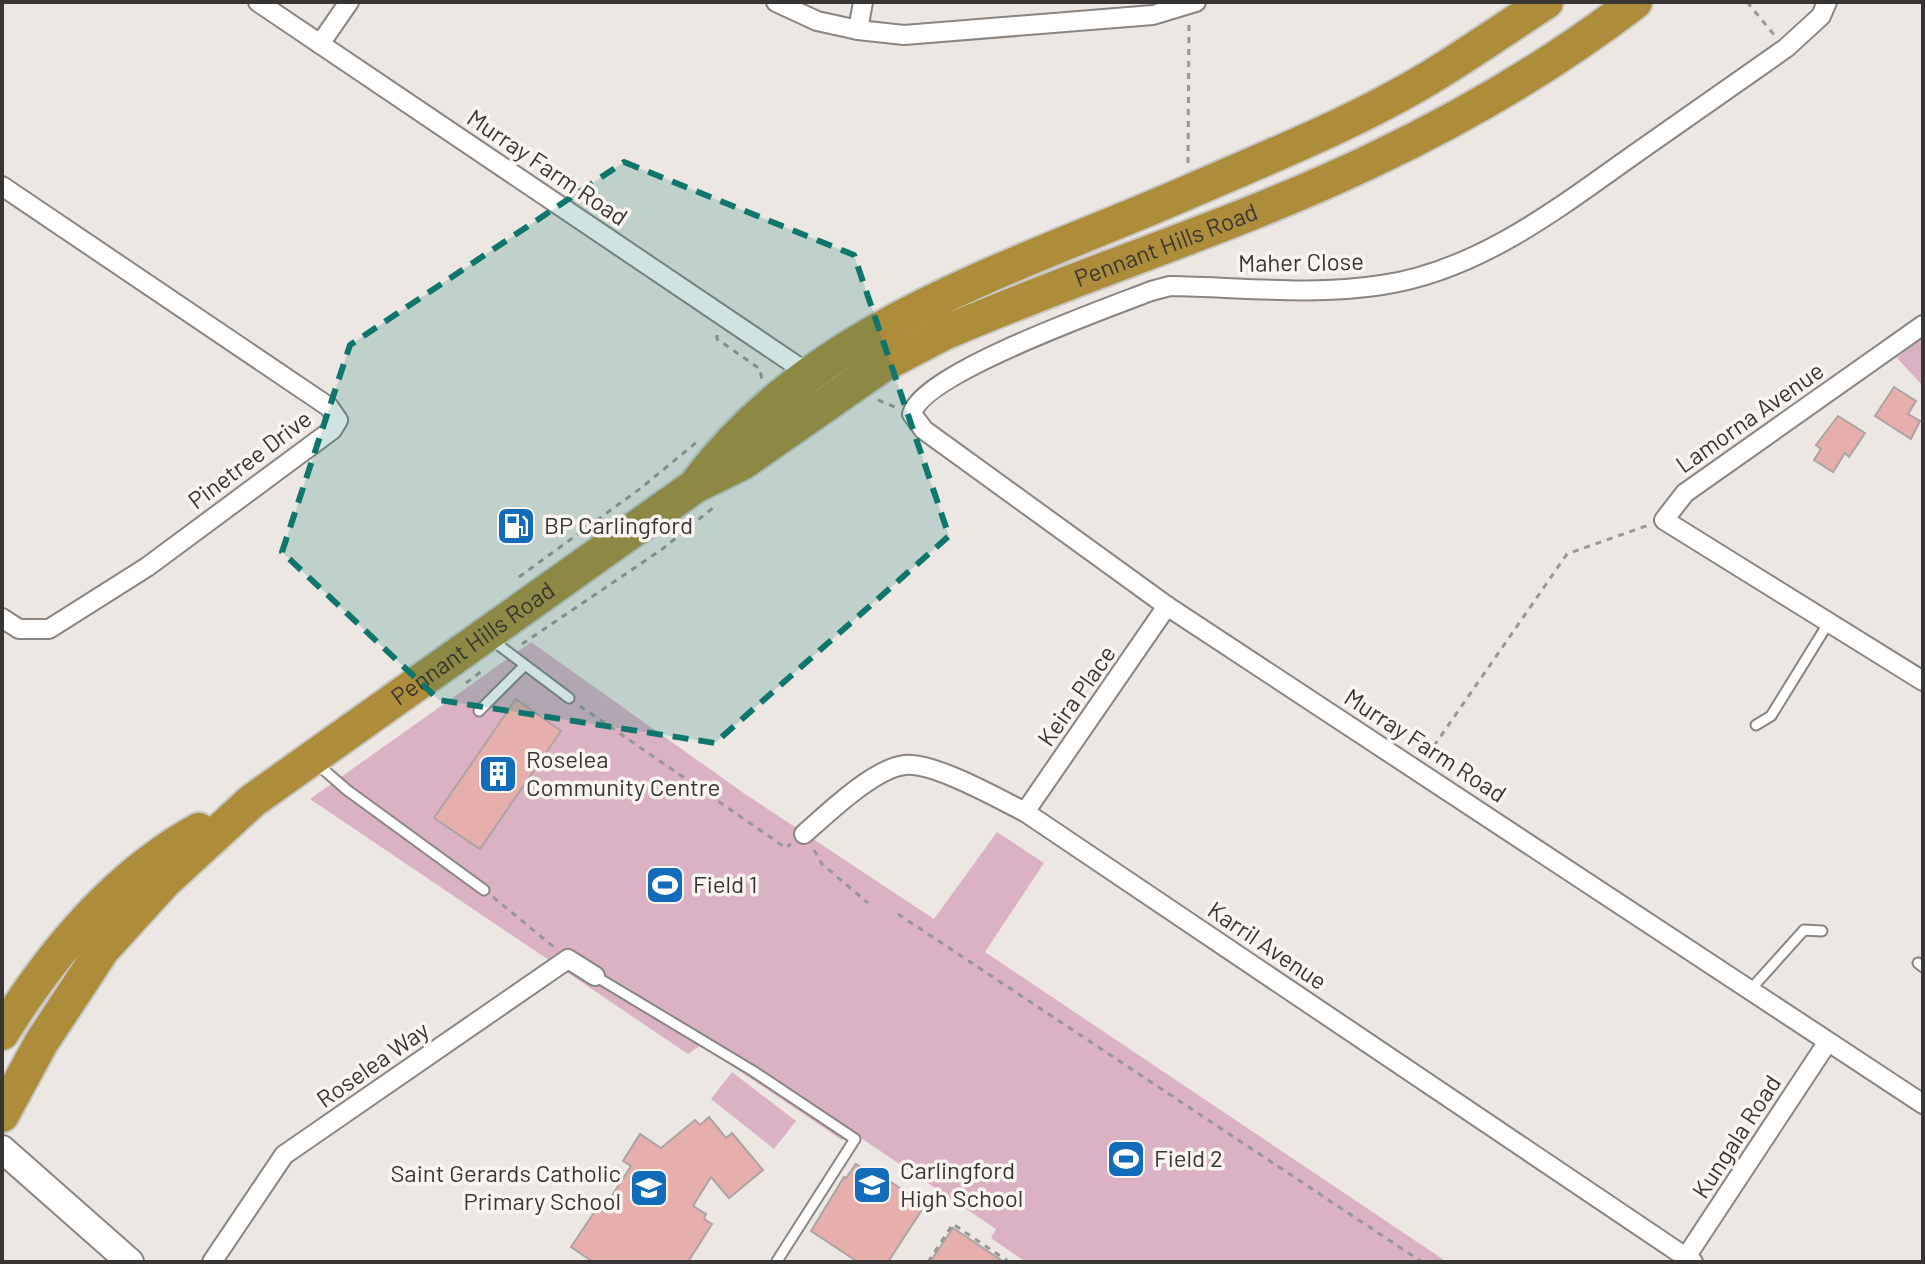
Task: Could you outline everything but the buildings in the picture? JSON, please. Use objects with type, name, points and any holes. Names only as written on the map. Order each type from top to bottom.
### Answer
[{"type":"highway","name":"Pennant Hills Road","points":[[709,493],[727,443],[809,374],[857,342],[927,304],[1280,152],[1427,79],[1546,2]]},
{"type":"highway","name":"Pennant Hills Road","points":[[2,1115],[41,1043],[103,949],[164,882],[252,801],[310,759],[497,643],[709,493],[742,463],[985,315],[1248,213],[1372,161],[1497,95],[1598,30],[1635,2]]},
{"type":"highway","points":[[809,374],[830,381],[851,370],[876,382]]},
{"type":"highway","name":"Pennant Hills Road","points":[[2,1033],[21,1001],[109,898],[168,847],[252,801]]},
{"type":"street","name":"Murray Farm Road","points":[[258,2],[809,374]]},
{"type":"street","points":[[320,44],[349,2]]},
{"type":"street","points":[[776,2],[817,21],[904,35],[1153,15],[1193,3]]},
{"type":"street","points":[[858,30],[863,2]]},
{"type":"street","name":"Maher Close","points":[[912,414],[922,398],[963,371],[1022,342],[1151,291],[1181,286],[1308,291],[1383,285],[1442,270],[1503,243],[1549,216],[1786,48],[1821,16],[1827,2]]},
{"type":"street","name":"Pinetree Drive","points":[[2,186],[329,407],[338,420],[332,430],[147,567],[49,629],[19,629],[2,618]]},
{"type":"street","name":"Lamorna Avenue","points":[[1664,520],[1685,493],[1923,325]]},
{"type":"street","name":"Murray Farm Road","points":[[912,414],[924,430],[1167,606],[1418,769],[1827,1043],[1920,1097]]},
{"type":"street","points":[[1664,520],[1923,681]]},
{"type":"street","name":"Keira Place","points":[[1025,812],[1167,606]]},
{"type":"street","name":"Karril Avenue","points":[[804,834],[857,787],[905,765],[956,777],[1025,812],[1690,1260]]},
{"type":"street","points":[[568,959],[595,976]]},
{"type":"street","name":"Roselea Way","points":[[212,1262],[284,1155],[568,959]]},
{"type":"street","name":"Kungala Road","points":[[1690,1260],[1827,1043]]},
{"type":"street","points":[[2,1149],[129,1262]]},
{"type":"street","points":[[2,1173],[83,1235],[129,1262]]},
{"type":"lane","points":[[1756,725],[1771,716],[1829,622]]},
{"type":"lane","points":[[497,643],[569,698]]},
{"type":"lane","points":[[479,711],[524,666]]},
{"type":"lane","points":[[310,759],[484,890]]},
{"type":"lane","points":[[1750,990],[1804,930],[1822,931]]},
{"type":"lane","points":[[595,976],[753,1071],[855,1139],[777,1261]]},
{"type":"path","points":[[1747,2],[1786,48]]},
{"type":"path","points":[[1188,171],[1186,90],[1193,3]]},
{"type":"path","points":[[716,311],[717,339],[760,369],[763,387]]},
{"type":"path","points":[[876,382],[912,414]]},
{"type":"path","points":[[518,578],[641,488],[706,434]]},
{"type":"path","points":[[497,643],[533,638],[648,559],[709,493]]},
{"type":"path","points":[[1418,769],[1567,554],[1664,520]]},
{"type":"path","points":[[569,698],[786,848],[804,834],[822,864],[868,903]]},
{"type":"path","points":[[484,890],[568,959]]},
{"type":"path","points":[[898,914],[1422,1262]]},
{"type":"path","points":[[928,1262],[953,1224],[1009,1262]]},
{"type":"highlighted area","points":[[624,162],[854,255],[949,536],[715,743],[439,700],[282,552],[350,345]]},
{"type":"shaded area","points":[[1923,336],[1923,386],[1897,358]]},
{"type":"shaded area","points":[[531,642],[745,794],[934,919],[997,832],[1044,863],[985,952],[1447,1262],[1026,1262],[991,1238],[996,1229],[849,1130],[842,1140],[701,1045],[688,1054],[310,799]]},
{"type":"shaded area","points":[[732,1072],[796,1121],[774,1149],[711,1099]]},
{"type":"place","name":"BP Carlingford","points":[[516,526]]},
{"type":"place","name":"Roselea Community Centre","points":[[498,774]]},
{"type":"place","name":"Field 1","points":[[665,885]]},
{"type":"place","name":"Field 2","points":[[1126,1159]]},
{"type":"place","name":"Carlingford High School","points":[[872,1185]]},
{"type":"place","name":"Saint Gerards Catholic Primary School","points":[[649,1188]]}]
